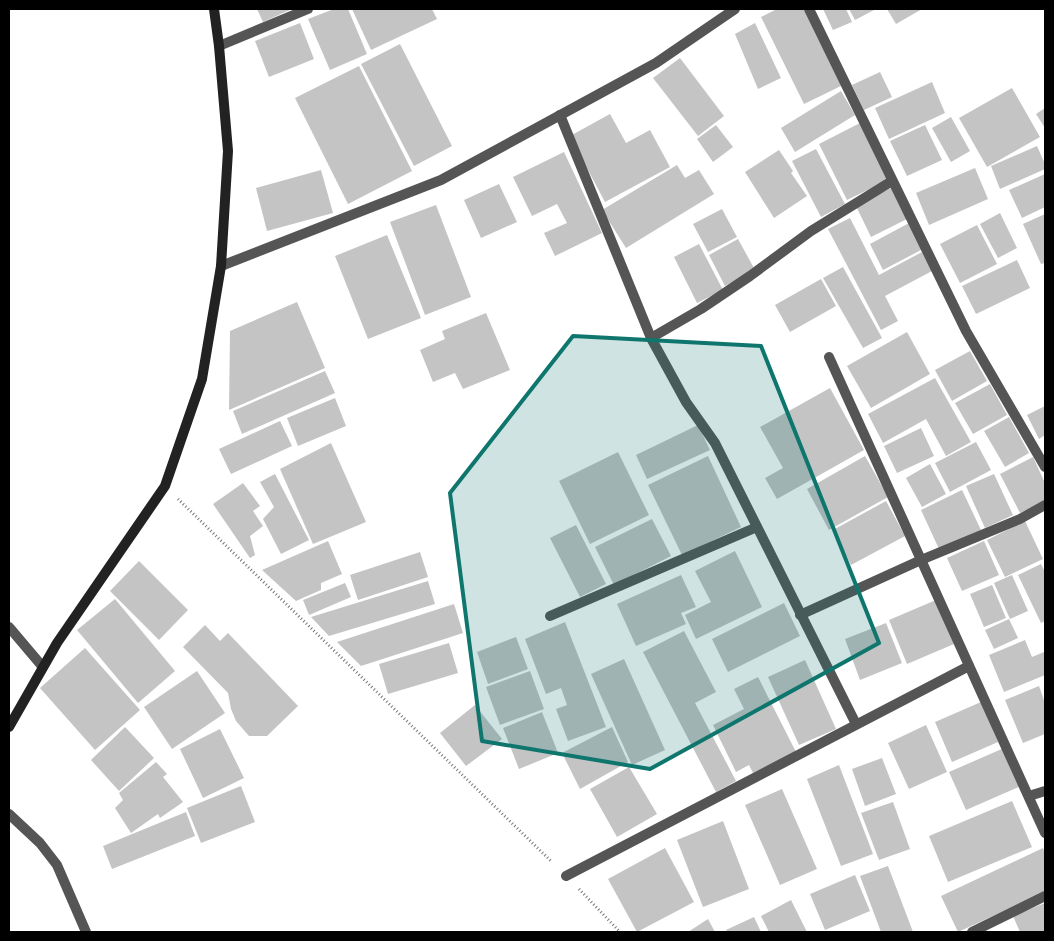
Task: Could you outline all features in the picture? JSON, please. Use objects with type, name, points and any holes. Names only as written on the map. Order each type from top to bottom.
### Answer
[{"type":"street","points":[[9,727],[42,666],[165,486],[202,379],[221,266],[228,151],[214,9]]},
{"type":"street","points":[[219,46],[308,9]]},
{"type":"street","points":[[221,266],[442,180],[656,64],[735,9]]},
{"type":"street","points":[[809,9],[966,332],[1045,467]]},
{"type":"street","points":[[560,115],[651,338],[686,402],[715,443],[856,724]]},
{"type":"street","points":[[651,338],[700,309],[750,276],[811,231],[892,181]]},
{"type":"street","points":[[829,357],[1045,833]]},
{"type":"street","points":[[800,615],[921,560],[1020,519],[1045,505]]},
{"type":"street","points":[[550,616],[757,527]]},
{"type":"street","points":[[9,626],[42,666]]},
{"type":"street","points":[[566,876],[969,666]]},
{"type":"street","points":[[1029,796],[1045,791]]},
{"type":"street","points":[[9,814],[40,843],[57,865],[86,932]]},
{"type":"street","points":[[972,932],[1045,896]]},
{"type":"path","points":[[165,486],[566,876],[620,932]]},
{"type":"highlighted area","points":[[573,336],[761,346],[879,643],[650,769],[482,741],[450,493]]},
{"type":"building","points":[[257,9],[292,9],[263,22]]},
{"type":"building","points":[[334,9],[348,9],[367,54],[330,70],[308,19]]},
{"type":"building","points":[[352,9],[432,9],[437,19],[371,50]]},
{"type":"building","points":[[777,9],[805,9],[843,85],[804,104],[761,17]]},
{"type":"building","points":[[823,9],[846,9],[852,22],[833,30]]},
{"type":"building","points":[[849,9],[876,9],[855,20]]},
{"type":"building","points":[[887,9],[922,9],[896,24]]},
{"type":"building","points":[[300,23],[314,59],[269,77],[255,41]]},
{"type":"building","points":[[755,23],[781,78],[758,89],[735,34]]},
{"type":"building","points":[[400,44],[452,146],[414,166],[361,64]]},
{"type":"building","points":[[680,58],[724,116],[698,136],[653,78]]},
{"type":"building","points":[[359,66],[412,171],[348,204],[295,98]]},
{"type":"building","points":[[880,72],[892,97],[864,110],[852,85]]},
{"type":"building","points":[[932,82],[945,113],[889,139],[875,108]]},
{"type":"building","points":[[1012,88],[1040,137],[987,167],[959,118]]},
{"type":"building","points":[[841,91],[855,115],[795,152],[781,128]]},
{"type":"building","points":[[1045,108],[1045,128],[1036,114]]},
{"type":"building","points":[[610,114],[626,143],[650,130],[670,167],[605,202],[570,136]]},
{"type":"building","points":[[951,117],[970,151],[951,162],[932,128]]},
{"type":"building","points":[[860,123],[888,180],[847,200],[819,144]]},
{"type":"building","points":[[716,125],[733,147],[713,162],[697,139]]},
{"type":"building","points":[[925,125],[942,160],[907,176],[890,141]]},
{"type":"building","points":[[1037,146],[1045,164],[1045,169],[1000,189],[991,166]]},
{"type":"building","points":[[816,149],[845,204],[821,217],[792,161]]},
{"type":"building","points":[[779,150],[793,171],[791,173],[807,196],[774,218],[745,172]]},
{"type":"building","points":[[564,152],[602,233],[555,256],[544,233],[567,223],[557,204],[532,216],[513,177]]},
{"type":"building","points":[[677,165],[685,178],[699,170],[714,194],[626,248],[602,210]]},
{"type":"building","points":[[975,168],[988,199],[929,225],[916,193]]},
{"type":"building","points":[[321,170],[333,213],[267,231],[256,188]]},
{"type":"building","points":[[1045,174],[1045,207],[1022,218],[1009,190]]},
{"type":"building","points":[[499,184],[517,222],[481,238],[464,200]]},
{"type":"building","points":[[893,187],[909,218],[871,237],[856,206]]},
{"type":"building","points":[[436,205],[471,297],[425,315],[390,222]]},
{"type":"building","points":[[722,209],[737,237],[708,252],[693,224]]},
{"type":"building","points":[[1000,213],[1017,248],[998,258],[980,224]]},
{"type":"building","points":[[1045,214],[1045,263],[1041,264],[1023,224]]},
{"type":"building","points":[[850,218],[879,275],[922,252],[932,271],[885,296],[898,321],[881,330],[828,229]]},
{"type":"building","points":[[909,223],[923,249],[883,270],[870,244]]},
{"type":"building","points":[[977,225],[997,264],[960,283],[940,244]]},
{"type":"building","points":[[387,235],[421,318],[368,339],[335,256]]},
{"type":"building","points":[[738,239],[755,270],[725,286],[709,255]]},
{"type":"building","points":[[699,244],[723,290],[697,303],[674,257]]},
{"type":"building","points":[[1017,260],[1030,288],[976,314],[962,286]]},
{"type":"building","points":[[843,267],[882,338],[863,348],[823,278]]},
{"type":"building","points":[[821,279],[836,306],[790,332],[775,305]]},
{"type":"building","points":[[297,302],[325,368],[229,410],[230,331]]},
{"type":"building","points":[[486,313],[510,370],[463,389],[455,373],[433,382],[420,350],[445,339],[442,331]]},
{"type":"building","points":[[907,332],[930,374],[871,408],[847,366]]},
{"type":"building","points":[[970,351],[987,381],[952,401],[935,370]]},
{"type":"building","points":[[325,371],[335,393],[242,434],[233,411]]},
{"type":"building","points":[[935,378],[971,442],[946,456],[926,419],[883,443],[868,414]]},
{"type":"building","points":[[990,384],[1007,415],[973,434],[955,403]]},
{"type":"building","points":[[830,388],[864,450],[777,499],[765,478],[783,468],[760,427]]},
{"type":"building","points":[[335,398],[346,426],[298,446],[287,418]]},
{"type":"building","points":[[1045,406],[1045,435],[1039,439],[1027,415]]},
{"type":"building","points":[[1009,417],[1029,453],[1005,467],[984,431]]},
{"type":"building","points":[[280,421],[292,446],[231,474],[219,449]]},
{"type":"building","points":[[698,425],[710,450],[647,479],[636,455]]},
{"type":"building","points":[[921,428],[934,456],[897,473],[884,446]]},
{"type":"building","points":[[976,442],[991,470],[950,492],[935,463]]},
{"type":"building","points":[[331,443],[366,522],[313,544],[280,469]]},
{"type":"building","points":[[618,452],[649,515],[590,544],[559,481]]},
{"type":"building","points":[[708,456],[741,527],[682,555],[648,485]]},
{"type":"building","points":[[865,456],[888,497],[829,530],[807,489]]},
{"type":"building","points":[[1033,457],[1045,483],[1045,500],[1020,513],[1000,474]]},
{"type":"building","points":[[930,464],[946,494],[922,507],[906,478]]},
{"type":"building","points":[[275,474],[309,540],[281,554],[263,519],[274,507],[260,482]]},
{"type":"building","points":[[994,474],[1013,515],[985,528],[966,486]]},
{"type":"building","points":[[243,483],[260,506],[253,511],[263,526],[250,536],[255,555],[250,558],[213,504]]},
{"type":"building","points":[[962,490],[981,530],[939,549],[921,510]]},
{"type":"building","points":[[886,501],[905,536],[851,565],[833,530]]},
{"type":"building","points":[[652,519],[671,556],[614,585],[595,547]]},
{"type":"building","points":[[1025,521],[1043,559],[1005,577],[987,540]]},
{"type":"building","points":[[576,525],[606,584],[580,597],[550,538]]},
{"type":"building","points":[[328,541],[342,574],[321,583],[321,590],[296,601],[262,570]]},
{"type":"building","points":[[984,541],[999,575],[962,591],[947,558]]},
{"type":"building","points":[[735,551],[762,607],[696,639],[685,615],[711,602],[695,571]]},
{"type":"building","points":[[420,552],[428,577],[358,600],[350,575]]},
{"type":"building","points":[[139,561],[188,610],[159,640],[110,591]]},
{"type":"building","points":[[1041,564],[1045,572],[1045,621],[1041,623],[1018,575]]},
{"type":"building","points":[[681,575],[696,607],[681,613],[686,624],[636,646],[617,604]]},
{"type":"building","points":[[1012,575],[1028,611],[1010,619],[994,583]]},
{"type":"building","points":[[428,581],[435,604],[329,636],[311,617]]},
{"type":"building","points":[[345,583],[351,597],[309,615],[303,600]]},
{"type":"building","points":[[992,585],[1006,618],[984,627],[970,594]]},
{"type":"building","points":[[115,599],[175,671],[138,703],[77,630]]},
{"type":"building","points":[[936,600],[954,644],[907,664],[889,620]]},
{"type":"building","points":[[784,603],[800,636],[728,672],[712,639]]},
{"type":"building","points":[[454,604],[463,633],[361,666],[337,642]]},
{"type":"building","points":[[1009,619],[1018,638],[994,649],[985,630]]},
{"type":"building","points":[[565,622],[606,727],[568,741],[556,709],[567,705],[561,688],[546,694],[525,639]]},
{"type":"building","points":[[886,623],[902,663],[860,680],[845,639]]},
{"type":"building","points":[[205,625],[220,641],[228,633],[298,706],[267,736],[249,736],[236,721],[231,709],[228,693],[183,647]]},
{"type":"building","points":[[684,631],[716,692],[695,703],[736,781],[716,792],[643,652]]},
{"type":"building","points":[[516,637],[528,669],[488,684],[477,652]]},
{"type":"building","points":[[1025,640],[1032,657],[1044,652],[1045,675],[1004,692],[989,655]]},
{"type":"building","points":[[449,643],[458,673],[388,694],[379,664]]},
{"type":"building","points":[[85,648],[140,710],[95,750],[40,688]]},
{"type":"building","points":[[624,659],[665,750],[632,765],[591,674]]},
{"type":"building","points":[[805,660],[836,729],[799,745],[768,677]]},
{"type":"building","points":[[197,671],[225,713],[172,749],[144,707]]},
{"type":"building","points":[[530,671],[544,709],[500,725],[486,687]]},
{"type":"building","points":[[758,677],[796,752],[753,773],[749,765],[736,772],[713,725],[744,709],[734,689]]},
{"type":"building","points":[[1039,686],[1045,703],[1045,734],[1023,743],[1005,700]]},
{"type":"building","points":[[981,702],[998,742],[952,762],[935,722]]},
{"type":"building","points":[[475,705],[502,739],[466,766],[440,733]]},
{"type":"building","points":[[542,712],[558,753],[519,769],[503,728]]},
{"type":"building","points":[[926,725],[947,772],[909,789],[888,743]]},
{"type":"building","points":[[125,727],[154,758],[119,791],[91,760]]},
{"type":"building","points":[[612,727],[628,762],[580,789],[562,753]]},
{"type":"building","points":[[220,729],[244,778],[203,798],[180,749]]},
{"type":"building","points":[[1004,748],[1021,786],[966,810],[949,772]]},
{"type":"building","points":[[882,758],[896,794],[865,806],[852,769]]},
{"type":"building","points":[[156,762],[167,774],[163,777],[183,802],[160,818],[158,814],[131,833],[115,808],[123,800],[119,793]]},
{"type":"building","points":[[839,765],[873,854],[841,866],[807,779]]},
{"type":"building","points":[[629,767],[657,814],[617,837],[590,789]]},
{"type":"building","points":[[241,786],[255,822],[201,843],[187,808]]},
{"type":"building","points":[[782,789],[817,869],[780,885],[745,805]]},
{"type":"building","points":[[1012,801],[1032,847],[948,882],[929,836]]},
{"type":"building","points":[[893,802],[910,849],[879,860],[861,813]]},
{"type":"building","points":[[186,812],[195,836],[112,869],[103,846]]},
{"type":"building","points":[[723,821],[749,889],[703,907],[677,840]]},
{"type":"building","points":[[665,848],[694,902],[637,932],[608,879]]},
{"type":"building","points":[[1043,848],[1045,853],[1045,892],[958,932],[941,896]]},
{"type":"building","points":[[888,866],[913,932],[881,932],[860,876]]},
{"type":"building","points":[[855,875],[870,911],[825,930],[810,894]]},
{"type":"building","points":[[791,900],[807,932],[769,932],[761,916]]},
{"type":"building","points":[[1045,903],[1045,932],[1020,932],[1013,916]]},
{"type":"building","points":[[754,917],[761,932],[727,932],[726,930]]},
{"type":"building","points":[[708,919],[715,932],[688,932]]}]
